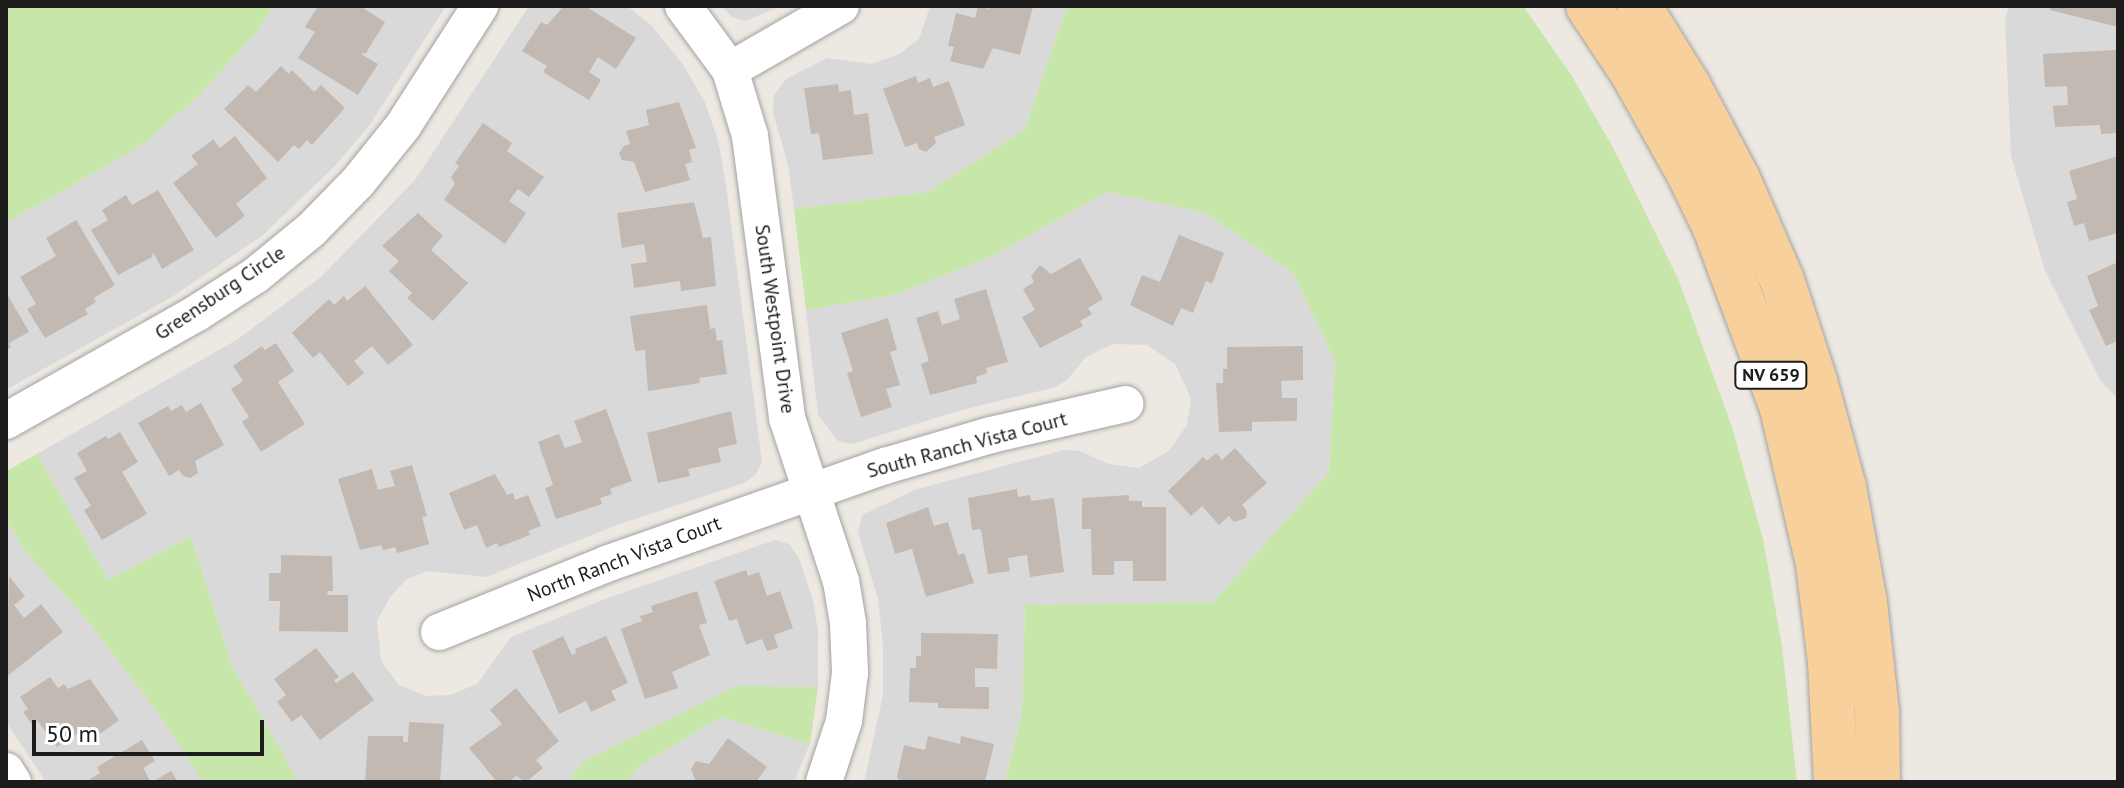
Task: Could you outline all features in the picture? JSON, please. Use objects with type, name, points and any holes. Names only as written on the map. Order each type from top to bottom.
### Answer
[{"type":"main road","name":"NV 659","points":[[1588,6],[1633,74],[1702,201],[1758,335],[1782,408],[1818,564],[1830,662],[1836,782]]},
{"type":"main road","name":"NV 659","points":[[1639,6],[1688,85],[1738,179],[1782,280],[1815,381],[1844,487],[1865,603],[1877,711],[1878,782]]},
{"type":"street","name":"Greensburg Circle","points":[[6,421],[197,313],[256,275],[311,230],[358,182],[403,126],[480,6]]},
{"type":"street","name":"South Westpoint Drive","points":[[683,6],[730,70],[750,136],[787,418],[841,581],[848,623],[850,673],[844,721],[824,782]]},
{"type":"street","points":[[730,70],[841,6]]},
{"type":"street","name":"South Ranch Vista Court","points":[[811,491],[991,435],[1125,404]]},
{"type":"street","name":"North Ranch Vista Court","points":[[439,632],[609,563],[811,491]]},
{"type":"street","points":[[6,771],[13,782]]},
{"type":"shaded area","points":[[273,6],[446,6],[369,126],[335,166],[263,235],[172,297],[6,390],[6,223],[141,146],[202,93],[258,30]]},
{"type":"shaded area","points":[[529,6],[627,6],[651,25],[682,63],[705,102],[718,140],[726,185],[762,462],[756,474],[744,483],[617,525],[486,577],[428,571],[407,579],[390,597],[377,621],[381,661],[399,685],[426,696],[450,695],[477,684],[511,637],[605,599],[775,540],[789,544],[799,558],[814,604],[818,631],[818,687],[736,687],[584,761],[567,782],[299,782],[232,666],[191,536],[108,580],[37,454],[238,339],[321,277],[415,180]]},
{"type":"shaded area","points":[[721,6],[781,6],[745,21],[732,17]]},
{"type":"shaded area","points":[[930,6],[1067,6],[1025,129],[928,192],[794,209],[788,165],[773,112],[774,95],[786,79],[827,58],[871,64],[899,54],[919,39]]},
{"type":"shaded area","points":[[2009,6],[2118,6],[2118,399],[2100,380],[2045,271],[2011,156],[2005,20]]},
{"type":"shaded area","points":[[1107,192],[1206,213],[1293,273],[1335,361],[1329,472],[1213,602],[1025,605],[1022,711],[1005,782],[864,782],[883,695],[883,646],[878,599],[858,532],[862,515],[917,489],[1064,450],[1080,451],[1109,464],[1139,468],[1169,451],[1187,425],[1191,398],[1175,364],[1147,345],[1113,344],[1086,357],[1067,380],[1056,387],[958,411],[852,444],[838,441],[818,415],[806,310],[894,295],[990,257]]},
{"type":"shaded area","points":[[6,519],[24,550],[86,619],[160,716],[203,782],[46,782],[6,722]]},
{"type":"shaded area","points":[[720,717],[810,744],[794,782],[626,782],[640,766]]},
{"type":"green space","points":[[6,6],[273,6],[258,30],[202,93],[141,146],[6,223]]},
{"type":"green space","points":[[1067,6],[1523,6],[1570,73],[1615,151],[1679,281],[1732,427],[1763,539],[1782,646],[1797,782],[1005,782],[1022,711],[1025,605],[1213,602],[1329,472],[1335,361],[1293,273],[1206,213],[1107,192],[990,257],[894,295],[806,310],[794,209],[928,192],[1025,129]]},
{"type":"green space","points":[[37,454],[108,580],[191,536],[232,666],[299,782],[203,782],[160,716],[86,619],[24,550],[6,519],[6,471]]},
{"type":"green space","points":[[736,686],[818,687],[810,744],[720,717],[640,766],[626,782],[567,782],[584,761]]},
{"type":"building","points":[[318,6],[360,6],[385,22],[366,53],[361,54],[378,64],[358,95],[298,58],[315,32],[305,27]]},
{"type":"building","points":[[564,6],[585,6],[636,38],[616,69],[598,57],[589,72],[601,80],[589,100],[543,72],[547,66],[522,51],[541,22],[547,25]]},
{"type":"building","points":[[978,6],[990,9],[991,6],[1033,7],[1020,55],[993,48],[983,69],[950,61],[954,47],[948,46],[956,13],[975,18]]},
{"type":"building","points":[[2051,6],[2118,6],[2118,27],[2050,10]]},
{"type":"building","points":[[2116,50],[2118,133],[2101,134],[2100,125],[2055,127],[2053,106],[2068,105],[2067,86],[2045,87],[2043,54]]},
{"type":"building","points":[[281,66],[289,74],[292,70],[314,92],[321,85],[345,108],[312,145],[307,140],[299,149],[294,145],[278,162],[224,109],[248,85],[256,92]]},
{"type":"building","points":[[916,76],[918,83],[930,78],[933,87],[949,81],[965,125],[934,137],[936,143],[926,152],[919,149],[917,143],[905,147],[883,89]]},
{"type":"building","points":[[838,84],[839,92],[851,90],[854,115],[868,113],[873,154],[823,160],[819,133],[811,134],[804,88]]},
{"type":"building","points":[[679,102],[696,148],[689,150],[692,162],[685,164],[690,180],[645,192],[634,162],[622,160],[619,153],[630,144],[626,131],[649,125],[646,110]]},
{"type":"building","points":[[483,123],[512,143],[507,151],[544,177],[529,197],[518,189],[509,201],[526,213],[505,244],[444,200],[455,184],[451,177],[459,166],[455,163]]},
{"type":"building","points":[[235,136],[267,178],[236,204],[245,216],[216,238],[173,183],[198,164],[191,156],[213,139],[220,148]]},
{"type":"building","points":[[2118,156],[2118,233],[2089,241],[2084,223],[2074,226],[2067,202],[2077,199],[2069,171]]},
{"type":"building","points":[[158,190],[194,250],[162,269],[153,252],[152,257],[118,275],[91,230],[108,220],[102,210],[126,195],[132,205]]},
{"type":"building","points":[[694,202],[703,238],[711,237],[716,286],[681,291],[680,281],[634,288],[631,264],[647,262],[644,244],[622,248],[617,213]]},
{"type":"building","points":[[418,213],[443,236],[431,250],[468,283],[433,321],[407,298],[412,293],[389,271],[399,261],[382,246]]},
{"type":"building","points":[[76,220],[115,285],[94,298],[96,302],[85,309],[88,314],[45,338],[27,309],[36,304],[20,277],[56,256],[46,238]]},
{"type":"building","points":[[1179,235],[1224,253],[1212,284],[1206,281],[1193,313],[1181,308],[1173,326],[1130,305],[1142,275],[1160,282]]},
{"type":"building","points":[[1080,258],[1103,299],[1088,308],[1092,314],[1080,321],[1083,326],[1040,348],[1022,317],[1035,310],[1023,289],[1034,282],[1031,276],[1040,265],[1051,274]]},
{"type":"building","points":[[2118,262],[2118,341],[2106,346],[2089,310],[2098,306],[2087,276]]},
{"type":"building","points":[[365,286],[413,345],[388,365],[372,346],[354,361],[364,373],[348,386],[320,352],[313,358],[292,333],[329,299],[334,305],[344,296],[347,301]]},
{"type":"building","points":[[986,289],[1008,362],[986,368],[987,373],[976,377],[977,383],[930,395],[921,364],[929,361],[916,318],[938,311],[942,325],[960,319],[954,299]]},
{"type":"building","points":[[6,292],[29,332],[9,343],[11,347],[6,351]]},
{"type":"building","points":[[707,305],[710,329],[715,328],[717,341],[722,340],[727,374],[699,378],[700,383],[648,391],[645,350],[635,351],[630,316]]},
{"type":"building","points":[[888,318],[897,350],[890,352],[900,385],[886,389],[892,407],[861,417],[847,373],[853,371],[841,333]]},
{"type":"building","points":[[276,343],[294,371],[278,382],[305,424],[261,452],[242,422],[249,417],[231,389],[243,381],[233,366],[262,346],[265,350]]},
{"type":"building","points":[[1303,346],[1303,380],[1281,381],[1282,398],[1297,398],[1297,421],[1252,422],[1252,431],[1219,432],[1216,383],[1223,383],[1223,369],[1227,369],[1227,347]]},
{"type":"building","points":[[201,403],[224,445],[195,461],[198,473],[190,478],[183,476],[179,470],[169,476],[138,423],[168,406],[171,411],[182,405],[186,412]]},
{"type":"building","points":[[606,409],[632,481],[610,489],[612,494],[600,498],[602,504],[556,519],[545,488],[553,485],[538,442],[559,434],[565,448],[582,442],[574,421]]},
{"type":"building","points":[[731,411],[737,444],[718,448],[721,462],[688,469],[690,476],[658,483],[647,433]]},
{"type":"building","points":[[120,432],[138,462],[122,472],[147,514],[102,540],[84,510],[91,506],[74,478],[87,471],[77,453],[106,436],[108,439]]},
{"type":"building","points":[[1235,448],[1267,483],[1242,505],[1247,511],[1246,518],[1234,522],[1229,516],[1219,525],[1202,506],[1191,516],[1168,491],[1203,457],[1207,461],[1216,453],[1222,460]]},
{"type":"building","points":[[412,465],[427,516],[422,517],[429,544],[397,553],[395,547],[383,550],[381,545],[360,550],[338,479],[372,469],[378,490],[395,486],[390,471]]},
{"type":"building","points":[[495,474],[507,495],[513,493],[515,500],[528,495],[541,526],[528,531],[530,535],[499,547],[497,543],[486,548],[477,525],[464,530],[449,493]]},
{"type":"building","points":[[1017,489],[1018,497],[1030,495],[1031,501],[1054,498],[1064,572],[1030,577],[1027,555],[1008,558],[1010,571],[988,574],[981,529],[972,530],[968,498]]},
{"type":"building","points":[[1129,495],[1129,501],[1142,501],[1142,507],[1166,507],[1166,581],[1133,581],[1133,561],[1114,561],[1114,575],[1092,575],[1091,529],[1082,529],[1082,498]]},
{"type":"building","points":[[928,507],[934,526],[948,522],[958,555],[964,553],[974,583],[926,597],[912,549],[895,554],[886,523]]},
{"type":"building","points":[[281,555],[332,556],[333,591],[328,591],[327,595],[348,595],[348,632],[279,631],[280,601],[269,601],[269,573],[281,573]]},
{"type":"building","points":[[746,570],[748,576],[759,572],[767,596],[780,591],[793,628],[774,635],[778,648],[767,651],[762,639],[746,645],[737,619],[729,621],[714,581]]},
{"type":"building","points":[[9,576],[25,596],[14,605],[24,618],[41,604],[63,632],[6,677]]},
{"type":"building","points":[[697,591],[707,623],[699,625],[710,655],[672,672],[678,688],[645,699],[621,629],[642,621],[640,616],[653,612],[651,606]]},
{"type":"building","points":[[921,633],[998,634],[997,669],[975,668],[975,687],[989,687],[989,709],[938,708],[938,703],[909,702],[910,668],[916,668],[916,656],[921,656]]},
{"type":"building","points":[[563,636],[572,655],[576,653],[575,649],[606,636],[628,683],[611,691],[616,700],[591,712],[586,701],[559,714],[532,651]]},
{"type":"building","points":[[316,648],[339,677],[334,680],[336,683],[353,672],[374,700],[320,740],[301,715],[292,722],[277,702],[286,695],[274,679]]},
{"type":"building","points":[[50,677],[58,688],[64,684],[68,689],[90,679],[119,720],[85,745],[77,734],[57,747],[37,720],[34,727],[23,712],[28,709],[20,697]]},
{"type":"building","points":[[516,688],[559,741],[536,760],[543,768],[526,782],[516,776],[509,782],[497,782],[469,748],[502,724],[490,710]]},
{"type":"building","points":[[409,722],[444,724],[440,782],[365,782],[368,736],[403,736],[403,742],[408,742]]},
{"type":"building","points":[[928,736],[960,744],[961,736],[994,744],[985,782],[900,782],[897,777],[904,745],[925,750]]},
{"type":"building","points":[[728,738],[767,767],[756,782],[696,782],[691,769],[696,761],[709,764]]},
{"type":"building","points":[[142,740],[155,761],[143,768],[151,782],[85,782],[100,773],[97,767]]},
{"type":"building","points":[[171,771],[178,782],[152,782]]}]
